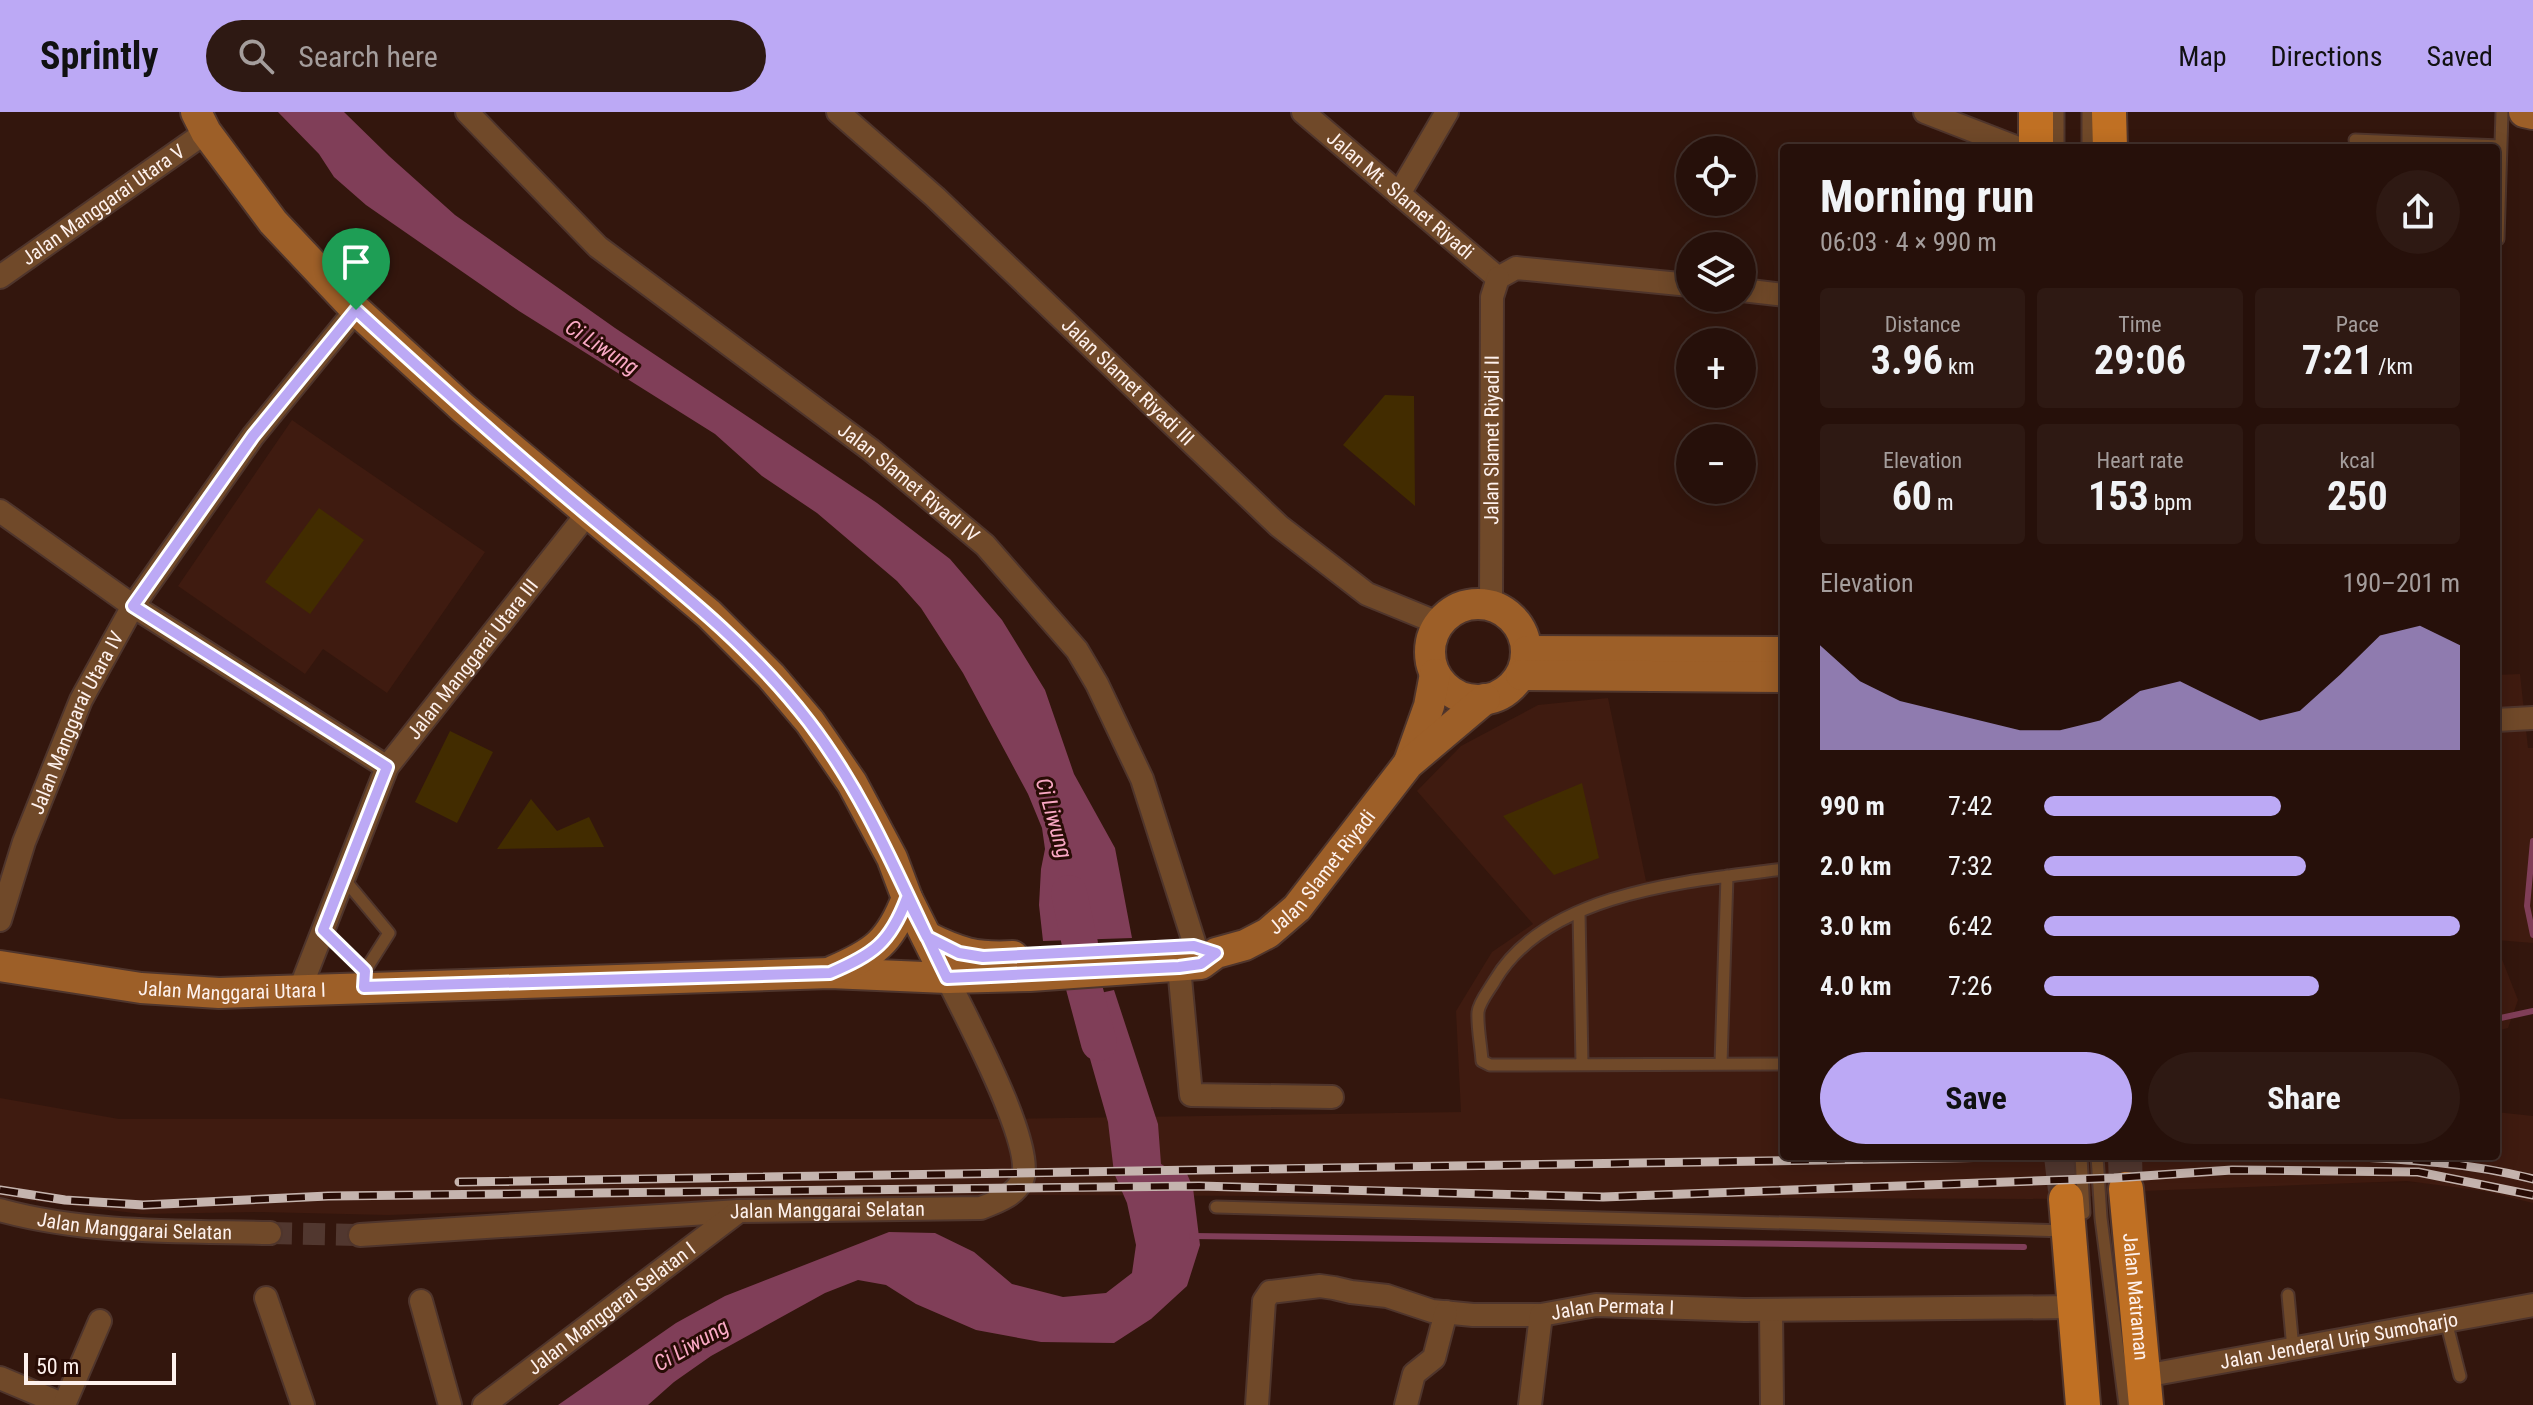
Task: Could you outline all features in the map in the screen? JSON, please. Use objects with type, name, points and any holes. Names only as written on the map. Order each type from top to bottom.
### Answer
[{"type":"main road","points":[[2036,112],[2036,144]]},
{"type":"main road","points":[[2109,112],[2110,144]]},
{"type":"main road","name":"Jalan Matraman","points":[[2126,1189],[2145,1390]]},
{"type":"main road","points":[[2072,1216],[2074,1307],[2083,1405]]},
{"type":"street","name":"Jalan Slamet Riyadi IV","points":[[467,112],[598,247],[871,450],[985,545],[1067,638],[1097,684],[1142,779],[1160,828],[1197,958],[1191,1095],[1332,1097]]},
{"type":"street","name":"Jalan Slamet Riyadi III","points":[[838,112],[935,197],[1279,526],[1367,594],[1438,623]]},
{"type":"street","name":"Jalan Mt. Slamet Riyadi","points":[[1303,112],[1498,278]]},
{"type":"street","points":[[1399,194],[1447,112]]},
{"type":"street","points":[[1925,112],[2008,144]]},
{"type":"street","name":"Jalan Manggarai Utara V","points":[[0,277],[201,122]]},
{"type":"street","name":"Jalan Manggarai Selatan","points":[[201,122],[273,222],[356,310],[463,408],[709,614],[771,676],[810,722],[852,783],[892,858],[907,898],[1015,1123],[1025,1169],[1016,1189],[1003,1199],[981,1208],[739,1211],[360,1235]]},
{"type":"street","points":[[1498,278],[1516,268],[1676,284]]},
{"type":"street","name":"Jalan Slamet Riyadi II","points":[[1491,604],[1492,297],[1498,278]]},
{"type":"street","points":[[1756,292],[1780,295]]},
{"type":"street","name":"Jalan Manggarai Utara IV","points":[[0,920],[24,842],[81,700],[133,606],[253,436],[356,310]]},
{"type":"street","points":[[0,511],[133,606],[387,767]]},
{"type":"street","name":"Jalan Manggarai Utara III","points":[[300,989],[387,767],[587,514]]},
{"type":"street","points":[[1491,604],[1517,622],[1524,663],[1506,691],[1485,699],[1465,698],[1448,689],[1435,674],[1430,657],[1431,639],[1438,623],[1462,605],[1491,604]]},
{"type":"street","points":[[1524,663],[1780,652]]},
{"type":"street","points":[[1524,663],[1780,677]]},
{"type":"street","name":"Jalan Slamet Riyadi","points":[[1408,764],[1429,706],[1435,674]]},
{"type":"street","name":"Jalan Slamet Riyadi","points":[[947,978],[1030,966],[1197,958],[1245,945],[1268,933],[1297,908],[1408,764],[1485,699]]},
{"type":"street","points":[[830,973],[864,958],[882,942],[896,927],[907,898]]},
{"type":"street","name":"Jalan Slamet Riyadi","points":[[927,937],[959,953],[1030,966]]},
{"type":"street","name":"Jalan Manggarai Utara I","points":[[0,966],[141,988],[219,993],[300,989],[364,979],[830,973],[947,978]]},
{"type":"street","name":"Jalan Manggarai Selatan","points":[[0,1210],[31,1219],[131,1229],[270,1233]]},
{"type":"street","name":"Jalan Manggarai Selatan I","points":[[484,1405],[739,1211]]},
{"type":"street","name":"Jalan Permata I","points":[[1257,1405],[1264,1301],[1270,1292],[1320,1286],[1387,1296],[1422,1308],[1473,1315],[1541,1315],[1596,1305],[1771,1310],[2074,1307]]},
{"type":"street","points":[[266,1298],[303,1405]]},
{"type":"street","points":[[421,1301],[450,1405]]},
{"type":"street","name":"Jalan Jenderal Urip Sumoharjo","points":[[2145,1390],[2293,1350],[2533,1305]]},
{"type":"street","points":[[1771,1310],[1772,1405]]},
{"type":"street","points":[[1406,1405],[1414,1374],[1434,1358],[1446,1312]]},
{"type":"street","points":[[1530,1405],[1541,1315]]},
{"type":"street","points":[[0,1378],[64,1405],[100,1321]]},
{"type":"lane","points":[[2058,112],[2058,144]]},
{"type":"lane","points":[[2088,112],[2088,144]]},
{"type":"lane","points":[[2500,146],[2522,113]]},
{"type":"lane","points":[[2355,140],[2452,144]]},
{"type":"lane","points":[[1780,869],[1625,895],[1544,928],[1506,963],[1478,1009],[1482,1061],[1485,1063],[1780,1064]]},
{"type":"lane","points":[[1721,1063],[1727,876]]},
{"type":"lane","points":[[323,930],[364,979],[389,933],[343,879]]},
{"type":"lane","points":[[1579,913],[1582,1063]]},
{"type":"lane","points":[[1216,1207],[2072,1216],[2080,1160]]},
{"type":"lane","points":[[2097,1160],[2101,1218],[2125,1405]]},
{"type":"lane","points":[[2288,1295],[2293,1350]]},
{"type":"lane","points":[[2446,1321],[2460,1376]]},
{"type":"lane","points":[[2092,1357],[2096,1405]]},
{"type":"shaded area","points":[[1385,395],[1414,396],[1415,506],[1343,445]]},
{"type":"shaded area","points":[[292,420],[485,552],[387,693],[323,649],[305,674],[178,586]]},
{"type":"shaded area","points":[[319,508],[364,540],[310,614],[265,582]]},
{"type":"shaded area","points":[[2520,674],[2528,748],[2533,748],[2533,943],[2500,940],[2500,675]]},
{"type":"shaded area","points":[[1608,698],[1646,881],[1780,862],[1780,1160],[2500,1160],[2500,1112],[2533,1116],[2533,1203],[2484,1191],[2407,1181],[2142,1191],[2066,1199],[996,1195],[388,1215],[260,1212],[142,1214],[0,1197],[0,1098],[119,1119],[1004,1119],[1461,1112],[1456,1011],[1492,952],[1533,924],[1417,791],[1461,746],[1538,705]]},
{"type":"shaded area","points":[[450,731],[493,752],[457,823],[415,802]]},
{"type":"shaded area","points":[[1582,783],[1599,858],[1554,875],[1503,816]]},
{"type":"shaded area","points":[[531,799],[557,831],[589,817],[604,847],[497,849]]},
{"type":"shaded area","points":[[2500,954],[2518,1000],[2508,1028],[2500,1030]]},
{"type":"water","points":[[278,112],[344,112],[455,215],[615,328],[877,503],[950,559],[1002,620],[1045,690],[1074,774],[1115,848],[1132,938],[1043,941],[1039,905],[1045,849],[1042,828],[1028,794],[963,673],[921,608],[897,581],[817,513],[762,476],[715,434],[519,311],[366,205],[334,177],[319,154]]},
{"type":"water","points":[[1114,990],[1158,1124],[1161,1164],[1171,1170],[1185,1169],[1193,1188],[1200,1245],[1187,1286],[1151,1319],[1114,1343],[1041,1342],[976,1330],[916,1304],[886,1285],[858,1280],[825,1293],[711,1356],[648,1405],[558,1405],[676,1323],[725,1296],[889,1232],[935,1233],[974,1252],[1012,1284],[1063,1297],[1106,1293],[1132,1273],[1136,1245],[1127,1203],[1114,1173],[1108,1122],[1073,999]]},
{"type":"waterway","points":[[2533,841],[2527,906],[2533,935]]},
{"type":"waterway","name":"Ci Liwung","points":[[1069,893],[1080,944],[1084,987],[1099,1043]]},
{"type":"waterway","points":[[2500,1018],[2533,1011]]},
{"type":"waterway","points":[[1192,1236],[2024,1247]]},
{"type":"tunnel","points":[[2061,1160],[2066,1199]]},
{"type":"tunnel","points":[[2125,1160],[2126,1189]]},
{"type":"tunnel","points":[[270,1233],[360,1235]]},
{"type":"railway","points":[[459,1182],[1820,1160]]},
{"type":"railway","points":[[2414,1160],[2462,1165],[2533,1179]]},
{"type":"railway","points":[[0,1190],[65,1200],[143,1205],[328,1196],[1199,1186],[1603,1197],[2114,1178],[2232,1170],[2418,1172],[2533,1195]]},
{"type":"route","points":[[356,310],[253,436],[133,606],[387,767],[323,930],[365,971],[364,987],[830,973],[864,958],[882,942],[896,927],[907,898],[927,937],[959,953],[983,957],[1194,946],[1216,953],[1201,964],[1179,967],[947,978],[907,898],[892,858],[852,783],[810,722],[771,676],[709,614],[463,408],[356,310]]}]
